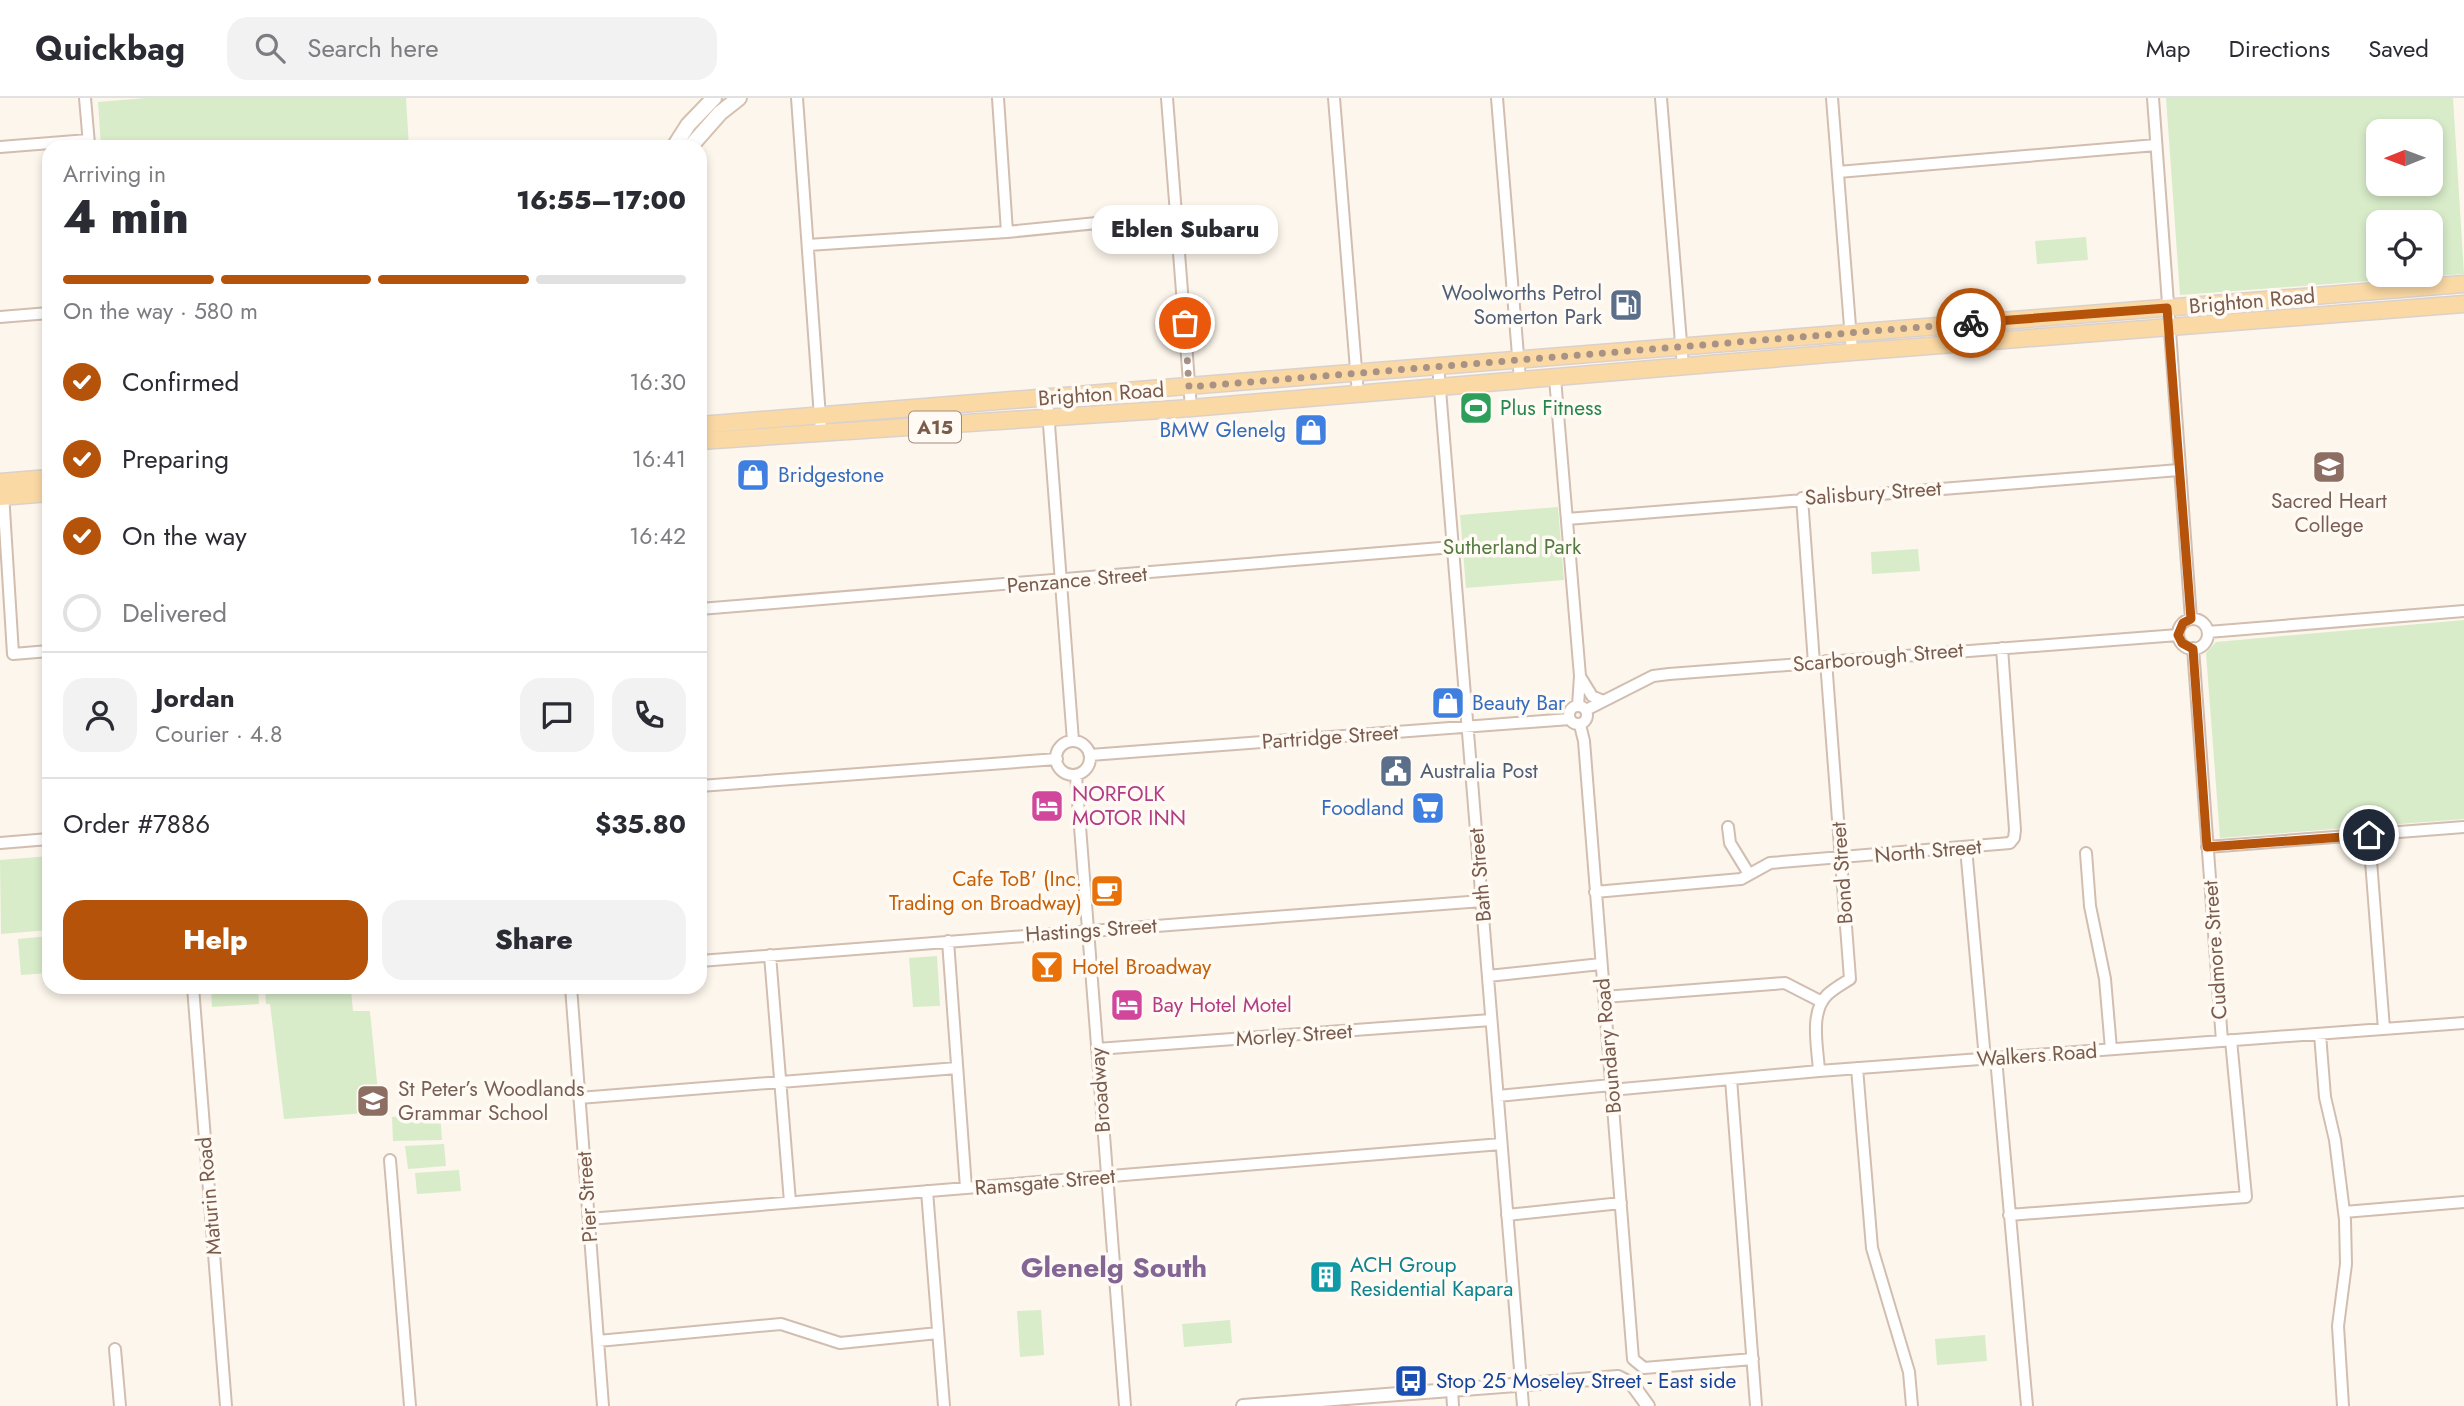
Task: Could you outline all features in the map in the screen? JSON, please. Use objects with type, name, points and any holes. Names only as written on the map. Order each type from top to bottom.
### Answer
[{"type":"main road","points":[[696,140],[720,113],[739,98]]},
{"type":"main road","points":[[679,140],[707,100]]},
{"type":"main road","name":"Brighton Road","points":[[707,440],[1048,398],[2464,284]]},
{"type":"main road","name":"Brighton Road","points":[[707,425],[1049,418],[2464,304]]},
{"type":"main road","points":[[2,489],[42,480]]},
{"type":"main road","points":[[2,489],[42,493]]},
{"type":"street","points":[[85,98],[89,140]]},
{"type":"street","points":[[998,98],[1007,232]]},
{"type":"street","points":[[1167,98],[1191,408]]},
{"type":"street","points":[[1334,98],[1358,394]]},
{"type":"street","points":[[1497,98],[1520,380]]},
{"type":"street","points":[[1661,98],[1683,366]]},
{"type":"street","points":[[1832,98],[1852,352]]},
{"type":"street","points":[[2153,98],[2191,619]]},
{"type":"street","points":[[797,100],[821,424]]},
{"type":"street","points":[[1838,172],[2156,145]]},
{"type":"street","points":[[0,147],[42,146]]},
{"type":"street","points":[[808,245],[1007,232],[1177,215]]},
{"type":"street","points":[[0,317],[42,314]]},
{"type":"street","name":"Bath Street","points":[[1438,365],[1523,1406]]},
{"type":"street","points":[[1555,377],[1582,708],[1587,719],[1575,722],[1570,710],[1582,708]]},
{"type":"street","points":[[1048,398],[1073,741]]},
{"type":"street","name":"Salisbury Street","points":[[1567,519],[1802,498],[2179,470]]},
{"type":"street","points":[[2,489],[13,654],[42,652]]},
{"type":"street","name":"Bond Street","points":[[1802,498],[1850,979],[1827,995],[1822,1002]]},
{"type":"street","name":"Penzance Street","points":[[707,608],[1453,547]]},
{"type":"street","points":[[2208,632],[2464,611]]},
{"type":"street","points":[[2191,619],[2204,624],[2208,632],[2206,642],[2193,649],[2182,643],[2178,635],[2183,623],[2191,619]]},
{"type":"street","name":"Scarborough Street","points":[[1582,708],[1603,701],[1653,676],[2178,635]]},
{"type":"street","name":"North Street","points":[[1595,892],[1741,879],[1770,863],[1966,848],[2012,841],[2015,830],[2002,648]]},
{"type":"street","name":"Cudmore Street","points":[[2009,1215],[2246,1197],[2207,847],[2193,649]]},
{"type":"street","points":[[1580,676],[1592,696],[1603,701]]},
{"type":"street","name":"Partridge Street","points":[[1090,755],[1467,727],[1575,722]]},
{"type":"street","name":"Boundary Road","points":[[1575,722],[1584,741],[1633,1359],[1638,1366],[1753,1359]]},
{"type":"street","points":[[1073,741],[1084,745],[1090,755],[1085,770],[1076,775],[1065,773],[1057,759],[1063,745],[1073,741]]},
{"type":"street","points":[[707,785],[1057,759]]},
{"type":"street","name":"Broadway","points":[[1076,775],[1125,1406]]},
{"type":"street","points":[[1728,827],[1730,843],[1749,874]]},
{"type":"street","points":[[2207,847],[2464,827]]},
{"type":"street","points":[[2369,835],[2384,1029]]},
{"type":"street","points":[[0,842],[42,839]]},
{"type":"street","points":[[1966,848],[2009,1215],[2027,1406]]},
{"type":"street","points":[[2086,853],[2090,906],[2105,979],[2111,1049]]},
{"type":"street","name":"Hastings Street","points":[[707,960],[1482,901]]},
{"type":"street","points":[[948,941],[966,1188]]},
{"type":"street","points":[[770,956],[790,1202]]},
{"type":"street","points":[[1488,976],[1601,964]]},
{"type":"street","points":[[1604,997],[1785,983],[1822,1002],[1816,1025],[1819,1071]]},
{"type":"street","name":"Maturin Road","points":[[194,994],[226,1406]]},
{"type":"street","name":"Pier Street","points":[[572,994],[603,1406]]},
{"type":"street","name":"Morley Street","points":[[1097,1049],[1491,1020]]},
{"type":"street","name":"Walkers Road","points":[[1498,1096],[2464,1023]]},
{"type":"street","points":[[2320,1034],[2325,1097],[2335,1140],[2344,1212],[2346,1264],[2338,1326],[2343,1406]]},
{"type":"street","points":[[579,1098],[957,1068]]},
{"type":"street","points":[[1857,1068],[1872,1248],[1909,1373],[1912,1406]]},
{"type":"street","points":[[1731,1079],[1756,1406]]},
{"type":"street","name":"Ramsgate Street","points":[[589,1219],[1502,1143]]},
{"type":"street","points":[[390,1160],[410,1406]]},
{"type":"street","points":[[926,1192],[944,1406]]},
{"type":"street","points":[[2344,1212],[2464,1202]]},
{"type":"street","points":[[1507,1215],[1621,1203]]},
{"type":"street","points":[[598,1341],[781,1324],[840,1343],[938,1334]]},
{"type":"street","points":[[115,1349],[120,1406]]},
{"type":"street","points":[[1243,1406],[1341,1403],[1452,1390],[1618,1377],[1632,1384],[1648,1406]]},
{"type":"street","points":[[1452,1390],[1453,1406]]},
{"type":"green space","points":[[146,98],[406,98],[409,140],[101,140],[98,102]]},
{"type":"green space","points":[[2166,98],[2453,98],[2464,274],[2443,276],[2443,210],[2366,210],[2366,281],[2180,295]]},
{"type":"green space","points":[[2086,237],[2088,260],[2037,264],[2035,241]]},
{"type":"green space","name":"Sutherland Park","points":[[1558,507],[1564,580],[1466,588],[1460,515]]},
{"type":"green space","points":[[1918,549],[1920,571],[1872,574],[1871,552]]},
{"type":"green space","points":[[2464,620],[2464,819],[2220,838],[2206,653],[2216,642]]},
{"type":"green space","points":[[42,857],[42,931],[1,934],[0,860]]},
{"type":"green space","points":[[42,937],[42,974],[21,975],[18,939]]},
{"type":"green space","points":[[937,956],[940,1006],[913,1007],[909,958]]},
{"type":"green space","points":[[211,994],[258,994],[259,1004],[212,1007]]},
{"type":"green space","points":[[265,994],[351,994],[353,1011],[370,1011],[380,1112],[284,1119],[270,1004],[266,1004]]},
{"type":"green space","points":[[440,1112],[442,1140],[393,1141],[392,1117]]},
{"type":"green space","points":[[444,1144],[446,1166],[408,1169],[405,1146]]},
{"type":"green space","points":[[459,1170],[461,1191],[417,1194],[415,1173]]},
{"type":"green space","points":[[1041,1310],[1044,1355],[1020,1357],[1017,1311]]},
{"type":"green space","points":[[1230,1320],[1232,1343],[1184,1347],[1182,1324]]},
{"type":"green space","points":[[1985,1335],[1987,1361],[1937,1365],[1935,1339]]},
{"type":"way so far","points":[[1185,323],[1189,387],[1971,323]]},
{"type":"place","name":"Woolworths Petrol Somerton Park","points":[[1626,305]]},
{"type":"place","name":"Eblen Subaru","points":[[1185,323]]},
{"type":"place","name":"Plus Fitness","points":[[1476,408]]},
{"type":"place","name":"BMW Glenelg","points":[[1311,430]]},
{"type":"place","name":"Sacred Heart College","points":[[2329,467]]},
{"type":"place","name":"Bridgestone","points":[[753,475]]},
{"type":"place","name":"Beauty Bar","points":[[1448,703]]},
{"type":"place","name":"Australia Post","points":[[1396,771]]},
{"type":"place","name":"NORFOLK MOTOR INN","points":[[1047,806]]},
{"type":"place","name":"Foodland","points":[[1428,808]]},
{"type":"place","name":"Cafe ToB' (Inc. Trading on Broadway)","points":[[1107,891]]},
{"type":"place","name":"Hotel Broadway","points":[[1047,967]]},
{"type":"place","name":"Bay Hotel Motel","points":[[1127,1005]]},
{"type":"place","name":"St Peter’s Woodlands Grammar School","points":[[373,1101]]},
{"type":"place","name":"ACH Group Residential Kapara","points":[[1326,1277]]},
{"type":"place","name":"Stop 25 Moseley Street - East side","points":[[1411,1381]]},
{"type":"district","name":"Glenelg South","points":[[1114,1267]]},
{"type":"route","points":[[1971,323],[2167,308],[2191,619],[2180,626],[2178,635],[2182,643],[2193,649],[2207,847],[2369,835]]}]
